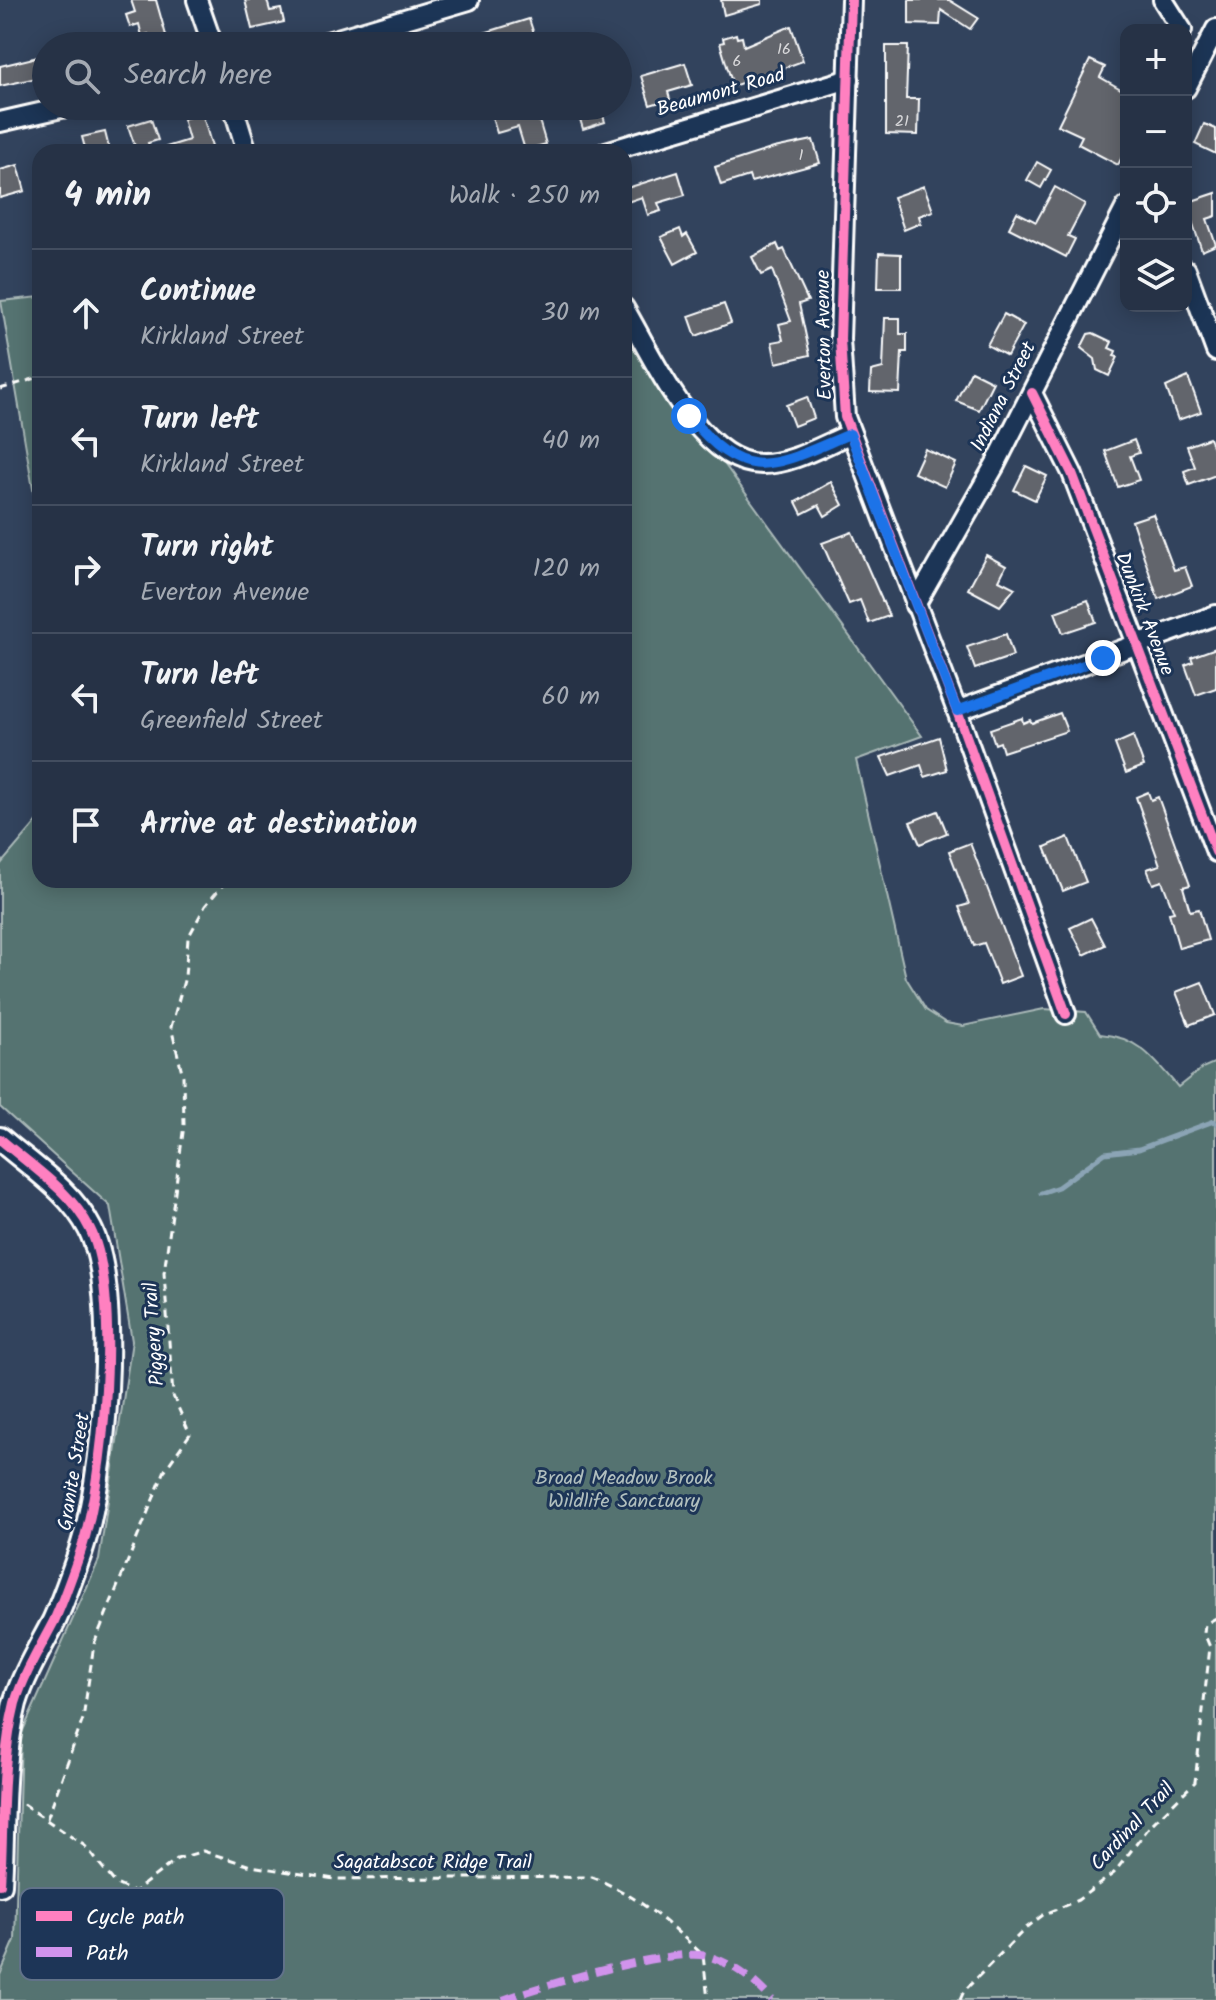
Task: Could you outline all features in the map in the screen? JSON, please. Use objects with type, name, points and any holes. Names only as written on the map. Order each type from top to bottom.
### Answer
[{"type":"street","points":[[197,0],[208,32]]},
{"type":"street","points":[[361,32],[469,0]]},
{"type":"street","name":"Everton Avenue","points":[[851,0],[840,339],[842,392],[850,434],[957,711],[1066,1014]]},
{"type":"street","points":[[1163,0],[1178,24]]},
{"type":"street","points":[[1192,76],[1216,29]]},
{"type":"street","points":[[1192,46],[1201,59]]},
{"type":"street","name":"Beaumont Road","points":[[632,144],[849,79]]},
{"type":"street","points":[[0,122],[32,115]]},
{"type":"street","points":[[237,120],[245,144]]},
{"type":"street","name":"Indiana Street","points":[[915,605],[1032,393],[1120,219]]},
{"type":"street","points":[[1192,286],[1216,351]]},
{"type":"street","points":[[632,321],[689,416],[728,456],[765,465],[790,459],[850,434]]},
{"type":"street","name":"Dunkirk Avenue","points":[[1032,393],[1062,447],[1216,852]]},
{"type":"street","points":[[957,711],[1216,615]]},
{"type":"street","name":"Granite Street","points":[[0,1139],[66,1195],[90,1228],[102,1260],[107,1302],[107,1367],[91,1504],[81,1549],[54,1619],[16,1700],[2,1759],[0,1884]]},
{"type":"path","points":[[0,389],[32,379]]},
{"type":"green space","points":[[32,298],[32,483],[1,301]]},
{"type":"green space","name":"Broad Meadow Brook Wildlife Sanctuary","points":[[632,337],[922,736],[856,760],[906,978],[926,1010],[946,1023],[963,1026],[1044,1009],[1086,1012],[1100,1034],[1125,1040],[1145,1051],[1178,1087],[1202,1068],[1216,1062],[1216,2000],[0,2000],[0,1975],[15,1940],[21,1735],[99,1560],[132,1341],[110,1206],[0,1107],[0,865],[32,827],[32,888],[632,888]]},
{"type":"building","points":[[131,0],[156,0],[165,32],[141,32],[139,24],[130,27],[126,15],[135,12]]},
{"type":"building","points":[[245,0],[267,0],[270,11],[281,9],[284,22],[252,29]]},
{"type":"building","points":[[721,0],[762,0],[762,4],[724,15]]},
{"type":"building","points":[[909,0],[949,0],[978,18],[970,29],[941,10],[940,25],[909,24]]},
{"type":"building","points":[[529,19],[533,32],[487,32]]},
{"type":"building","points":[[791,26],[803,61],[733,86],[720,43],[724,42],[723,38],[736,34],[737,38],[742,37],[744,46]]},
{"type":"building","points":[[886,46],[908,46],[906,99],[919,99],[918,135],[886,134]]},
{"type":"building","points":[[32,58],[32,79],[0,86],[0,66]]},
{"type":"building","points":[[1090,60],[1105,67],[1100,77],[1120,89],[1118,165],[1078,144],[1082,136],[1058,125]]},
{"type":"building","points":[[685,63],[692,85],[668,92],[670,99],[650,105],[641,76]]},
{"type":"building","points":[[151,120],[158,140],[134,144],[128,126]]},
{"type":"building","points":[[183,120],[204,120],[211,144],[176,144],[189,140]]},
{"type":"building","points":[[493,120],[539,120],[546,144],[523,144],[518,127],[497,133]]},
{"type":"building","points":[[580,120],[604,120],[605,122],[583,129]]},
{"type":"building","points":[[1204,124],[1216,129],[1216,154],[1195,144]]},
{"type":"building","points":[[105,132],[108,144],[84,144],[82,137]]},
{"type":"building","points":[[813,140],[820,163],[751,182],[749,176],[721,185],[715,167],[774,148]]},
{"type":"building","points":[[1037,162],[1051,170],[1041,188],[1027,180]]},
{"type":"building","points":[[18,165],[25,191],[0,198],[0,170]]},
{"type":"building","points":[[678,172],[685,195],[658,203],[661,211],[648,215],[642,197],[632,200],[632,186]]},
{"type":"building","points":[[924,186],[933,211],[919,216],[921,223],[904,230],[893,197]]},
{"type":"building","points":[[1055,187],[1085,204],[1068,236],[1075,239],[1066,257],[1009,228],[1017,212],[1036,222]]},
{"type":"building","points":[[1216,193],[1216,216],[1207,219],[1216,245],[1202,251],[1192,221],[1192,201]]},
{"type":"building","points":[[680,229],[683,237],[687,234],[697,252],[675,264],[661,237]]},
{"type":"building","points":[[777,244],[780,251],[784,249],[808,301],[799,304],[810,355],[776,363],[772,342],[783,340],[779,324],[791,321],[772,270],[761,275],[752,257]]},
{"type":"building","points":[[879,253],[901,254],[901,288],[878,288]]},
{"type":"building","points":[[724,304],[731,323],[696,336],[689,316]]},
{"type":"building","points":[[1004,314],[1024,325],[1007,356],[987,345]]},
{"type":"building","points":[[885,318],[900,318],[900,334],[907,334],[907,352],[902,352],[900,393],[870,392],[871,371],[883,368]]},
{"type":"building","points":[[1093,333],[1112,342],[1109,348],[1116,351],[1114,356],[1118,357],[1109,376],[1097,370],[1095,359],[1081,348],[1088,334]]},
{"type":"building","points":[[971,371],[993,382],[979,410],[956,401]]},
{"type":"building","points":[[1188,377],[1201,412],[1178,420],[1166,387]]},
{"type":"building","points":[[807,397],[814,418],[794,426],[786,405]]},
{"type":"building","points":[[1209,438],[1216,456],[1216,475],[1189,485],[1184,471],[1195,467],[1187,446]]},
{"type":"building","points":[[1134,440],[1139,453],[1130,456],[1139,480],[1118,487],[1105,451]]},
{"type":"building","points":[[925,449],[956,463],[945,487],[914,473]]},
{"type":"building","points":[[1026,466],[1047,476],[1035,500],[1014,490]]},
{"type":"building","points":[[831,482],[843,505],[825,516],[819,505],[802,514],[796,502]]},
{"type":"building","points":[[1153,514],[1174,570],[1185,567],[1192,586],[1158,599],[1132,521]]},
{"type":"building","points":[[852,532],[889,616],[869,623],[860,600],[849,604],[822,543]]},
{"type":"building","points":[[986,555],[1006,566],[999,580],[1015,588],[1000,606],[968,589]]},
{"type":"building","points":[[1088,600],[1096,622],[1063,633],[1055,612]]},
{"type":"building","points":[[1006,634],[1013,656],[975,669],[967,647]]},
{"type":"building","points":[[1216,648],[1216,688],[1196,695],[1185,665],[1193,662],[1191,657]]},
{"type":"building","points":[[1060,713],[1067,731],[1003,752],[1000,742],[995,744],[990,729],[1022,718],[1023,723],[1030,720],[1032,723]]},
{"type":"building","points":[[1133,736],[1144,766],[1126,773],[1115,744]]},
{"type":"building","points":[[939,737],[947,770],[925,777],[921,765],[890,776],[881,757]]},
{"type":"building","points":[[1148,792],[1151,800],[1158,797],[1190,885],[1183,887],[1190,911],[1199,909],[1208,940],[1179,948],[1169,913],[1174,912],[1162,881],[1153,884],[1147,869],[1160,865],[1136,797]]},
{"type":"building","points":[[938,811],[947,833],[920,844],[910,822]]},
{"type":"building","points":[[1068,837],[1086,882],[1063,891],[1045,847]]},
{"type":"building","points":[[970,843],[1021,976],[1000,984],[984,943],[974,946],[959,907],[969,904],[949,851]]},
{"type":"building","points":[[1091,918],[1105,945],[1084,955],[1070,928]]},
{"type":"building","points":[[1202,982],[1215,1015],[1189,1025],[1176,992]]},
{"type":"waterway","points":[[1041,1193],[1058,1187],[1105,1153],[1139,1149],[1214,1121],[1216,1123]]},
{"type":"marked path","points":[[503,2000],[606,1969],[689,1955],[707,1956],[734,1968],[772,2000]]},
{"type":"cycle path","points":[[851,0],[840,339],[845,417],[957,711],[1066,1014]]},
{"type":"cycle path","points":[[1032,393],[1072,473],[1216,852]]},
{"type":"cycle path","points":[[0,1139],[61,1191],[90,1229],[100,1258],[107,1341],[102,1437],[89,1522],[61,1604],[19,1692],[10,1726],[0,1884]]},
{"type":"route","points":[[689,416],[715,447],[725,454],[765,465],[790,459],[850,434],[957,711],[1103,658]]}]
